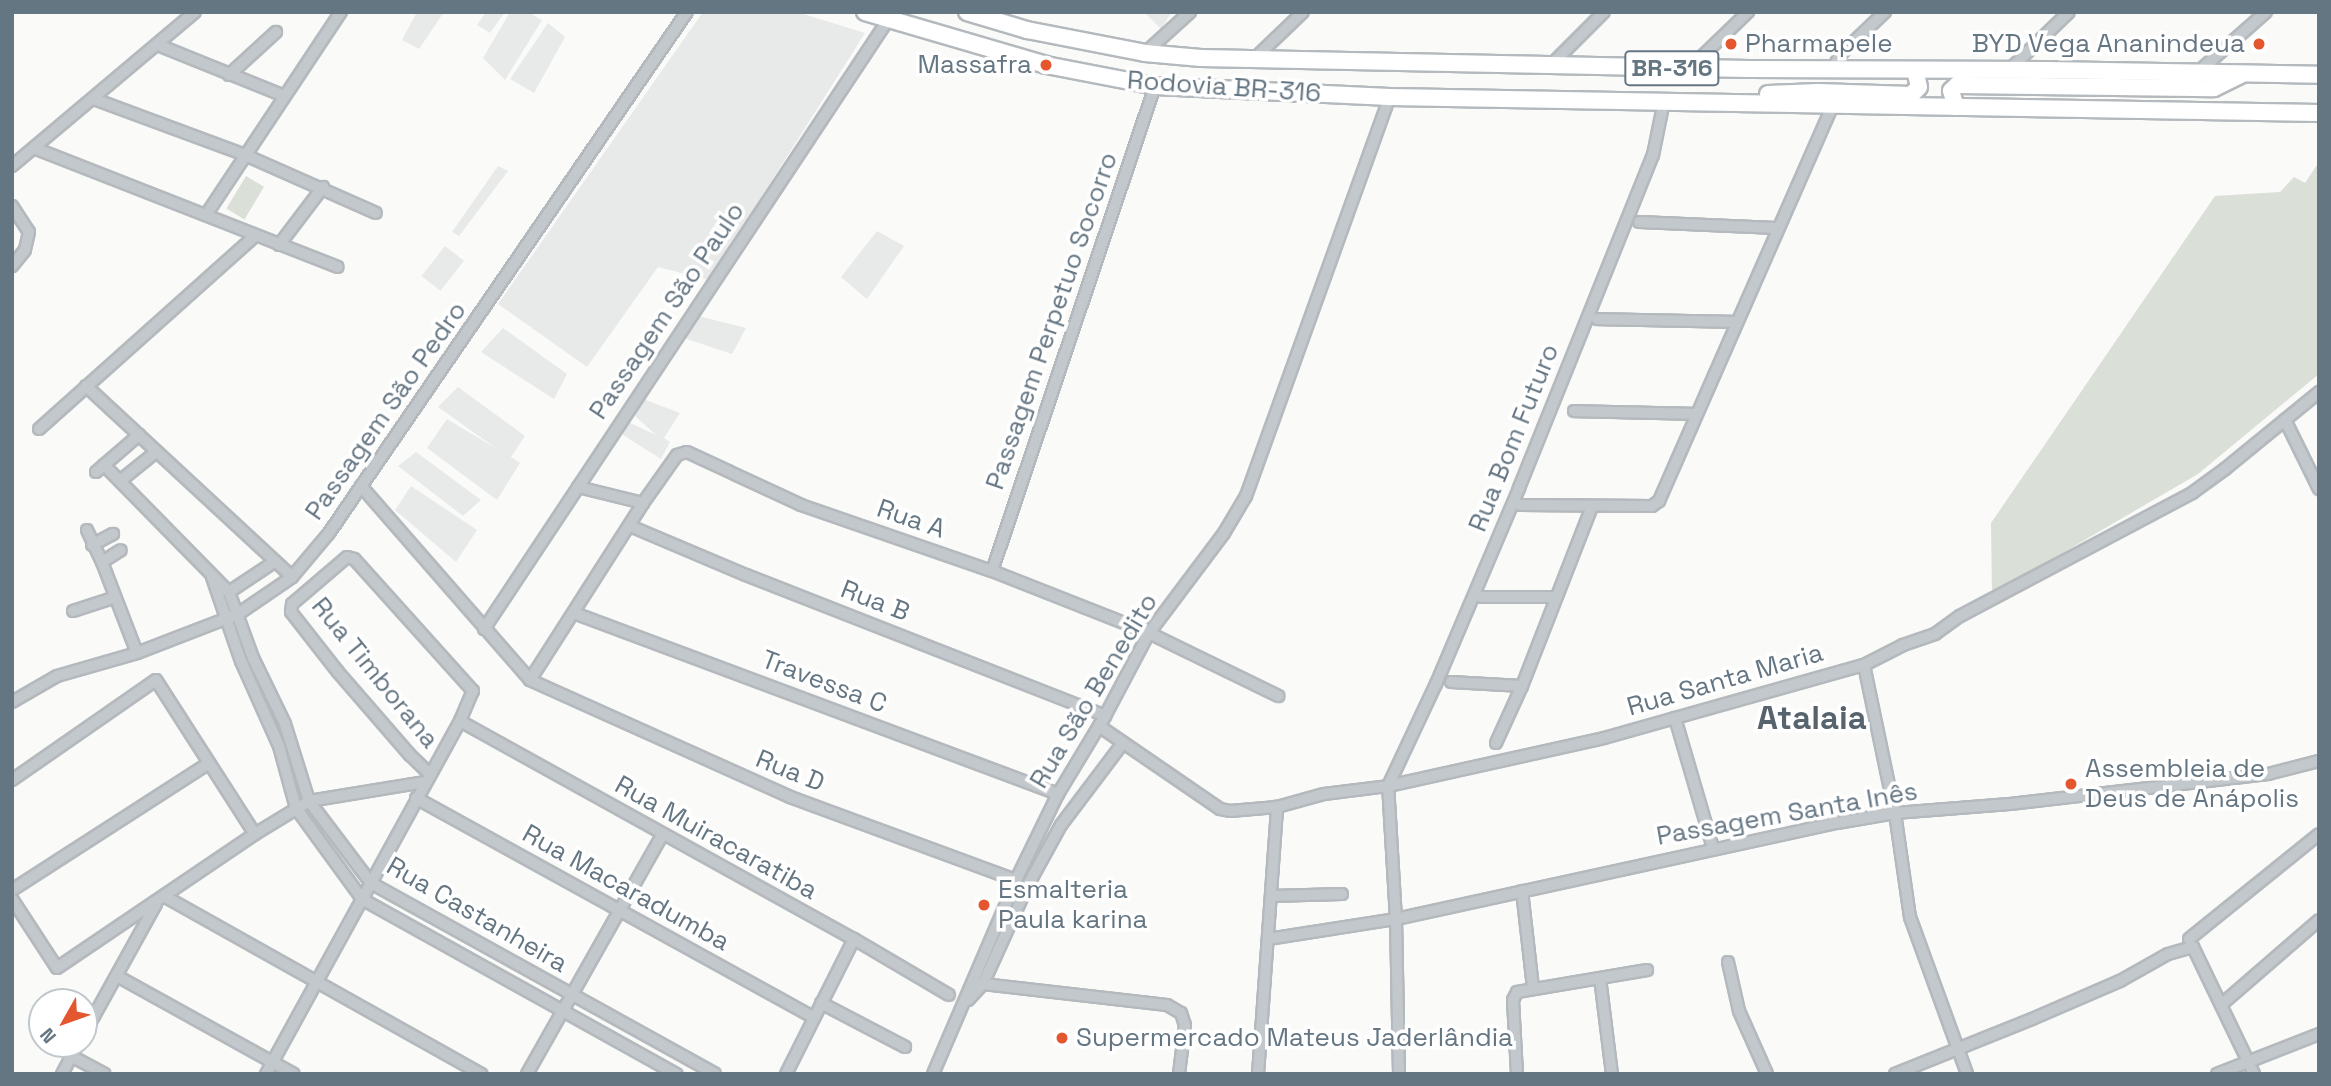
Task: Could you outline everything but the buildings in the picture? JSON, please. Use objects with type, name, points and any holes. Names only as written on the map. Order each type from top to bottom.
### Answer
[{"type":"highway","name":"Rodovia BR-316","points":[[865,12],[1046,65],[1155,86],[1390,97],[1664,101]]},
{"type":"highway","name":"BR-316","points":[[967,12],[1027,30],[1145,53],[1253,60],[2319,75]]},
{"type":"highway","points":[[1732,103],[1758,94],[1911,94],[1919,87],[1915,70]]},
{"type":"highway","points":[[1956,107],[1951,91],[1957,85],[2214,88],[2243,74]]},
{"type":"highway","name":"BR-316","points":[[1664,101],[2319,113]]},
{"type":"street","points":[[12,166],[195,12]]},
{"type":"street","points":[[206,215],[341,12]]},
{"type":"street","name":"Passagem São Pedro","points":[[12,702],[57,677],[137,653],[233,616],[292,578],[330,533],[687,12]]},
{"type":"street","points":[[1145,53],[1190,12]]},
{"type":"street","points":[[1253,60],[1303,12]]},
{"type":"street","points":[[1550,66],[1604,12]]},
{"type":"street","points":[[1690,68],[1748,12]]},
{"type":"street","points":[[1832,70],[1841,54],[1885,12]]},
{"type":"street","points":[[2009,70],[2069,12]]},
{"type":"street","points":[[2197,73],[2266,12]]},
{"type":"street","name":"Passagem São Paulo","points":[[484,629],[888,20]]},
{"type":"street","points":[[229,75],[276,32]]},
{"type":"street","points":[[158,45],[284,96]]},
{"type":"street","name":"Passagem Perpetuo Socorro","points":[[992,571],[1155,86]]},
{"type":"street","name":"Rua São Benedito","points":[[934,1071],[966,1002],[1016,880],[1058,794],[1105,716],[1149,633],[1224,533],[1246,496],[1390,97]]},
{"type":"street","points":[[94,99],[245,155],[323,187],[376,213]]},
{"type":"street","name":"Rua Bom Futuro","points":[[1388,786],[1436,684],[1622,232],[1653,155],[1664,101]]},
{"type":"street","points":[[1520,505],[1652,506],[1659,501],[1735,322],[1833,105]]},
{"type":"street","points":[[34,148],[338,267]]},
{"type":"street","points":[[279,245],[323,187]]},
{"type":"street","points":[[12,206],[29,232],[25,250],[12,266]]},
{"type":"street","points":[[1639,222],[1777,228]]},
{"type":"street","points":[[39,429],[255,236]]},
{"type":"street","points":[[1597,319],[1735,322]]},
{"type":"street","points":[[86,386],[292,578]]},
{"type":"street","name":"Rua Santa Maria","points":[[1099,726],[1220,809],[1230,811],[1277,807],[1324,794],[1388,786],[1604,738],[1864,665],[1903,645],[1935,634],[1960,616],[2192,493],[2319,392]]},
{"type":"street","points":[[1574,411],[1695,414]]},
{"type":"street","points":[[2286,420],[2319,489]]},
{"type":"street","points":[[139,435],[100,468],[120,481],[229,592],[233,616]]},
{"type":"street","points":[[120,481],[156,452]]},
{"type":"street","name":"Rua A","points":[[643,503],[677,455],[687,452],[801,505],[992,571],[1149,633],[1278,696]]},
{"type":"street","name":"Rua D","points":[[361,486],[530,680],[551,692],[790,797],[1016,880]]},
{"type":"street","points":[[530,680],[643,503],[578,487]]},
{"type":"street","points":[[1496,743],[1522,685],[1592,506]]},
{"type":"street","name":"Rua B","points":[[630,526],[746,575],[1105,716]]},
{"type":"street","points":[[86,530],[102,562],[113,598],[137,653]]},
{"type":"street","points":[[92,545],[113,534]]},
{"type":"street","points":[[102,562],[121,550]]},
{"type":"street","name":"Rua Timborana","points":[[427,778],[294,617],[292,604],[342,560],[354,559],[473,691],[460,721]]},
{"type":"street","points":[[229,592],[274,562]]},
{"type":"street","points":[[210,571],[233,616]]},
{"type":"street","points":[[1481,597],[1555,597]]},
{"type":"street","points":[[73,611],[113,598]]},
{"type":"street","name":"Travessa C","points":[[574,612],[1058,794]]},
{"type":"street","name":"Rua Castanheira","points":[[233,616],[285,724],[309,801],[370,883],[715,1074]]},
{"type":"street","name":"Rua Castanheira","points":[[233,616],[241,661],[279,746],[296,808],[362,899],[677,1074]]},
{"type":"street","points":[[241,661],[253,658]]},
{"type":"street","points":[[1864,665],[1895,813],[1910,917],[1966,1074]]},
{"type":"street","points":[[12,780],[156,680],[255,834]]},
{"type":"street","points":[[1451,682],[1522,685]]},
{"type":"street","points":[[1675,718],[1713,848]]},
{"type":"street","points":[[265,1074],[460,721]]},
{"type":"street","name":"Rua Muiracaratiba","points":[[460,721],[854,939],[949,995]]},
{"type":"street","name":"Rua São Benedito","points":[[966,1002],[983,984],[1028,885],[1061,825],[1124,743]]},
{"type":"street","name":"Passagem Santa Inês","points":[[1268,939],[1396,919],[1713,848],[1895,813],[2010,804],[2268,775],[2319,761]]},
{"type":"street","points":[[12,890],[209,763]]},
{"type":"street","points":[[12,900],[57,968],[255,834],[309,801],[427,778]]},
{"type":"street","points":[[1388,786],[1396,919],[1399,1074]]},
{"type":"street","name":"Rua Macaradumba","points":[[416,798],[813,1017]]},
{"type":"street","points":[[1258,1074],[1277,807]]},
{"type":"street","points":[[1895,1074],[2120,981],[2191,943],[2319,834]]},
{"type":"street","points":[[527,1074],[662,835]]},
{"type":"street","points":[[1522,891],[1528,988]]},
{"type":"street","points":[[1271,896],[1342,894]]},
{"type":"street","points":[[98,1009],[161,899]]},
{"type":"street","points":[[161,899],[481,1074]]},
{"type":"street","points":[[2222,1004],[2319,920]]},
{"type":"street","points":[[786,1074],[854,939]]},
{"type":"street","points":[[2191,943],[2254,1074]]},
{"type":"street","points":[[1728,962],[1739,1011],[1767,1074]]},
{"type":"street","points":[[1517,1074],[1513,1000],[1528,988],[1647,970]]},
{"type":"street","points":[[117,976],[294,1074]]},
{"type":"street","points":[[1600,978],[1612,1074]]},
{"type":"street","points":[[983,984],[1167,1005],[1181,1013],[1185,1026],[1179,1074]]},
{"type":"street","points":[[821,1003],[905,1047]]},
{"type":"street","points":[[2217,1074],[2319,1034]]},
{"type":"street","points":[[62,1074],[70,1058]]},
{"type":"street","points":[[75,1058],[105,1074]]},
{"type":"shaded area","points":[[417,12],[444,12],[419,49],[402,40]]},
{"type":"shaded area","points":[[486,12],[505,12],[490,33],[477,25]]},
{"type":"shaded area","points":[[510,12],[528,12],[542,20],[505,80],[483,58]]},
{"type":"shaded area","points":[[703,12],[797,12],[865,33],[709,280],[658,267],[587,367],[498,304]]},
{"type":"shaded area","points":[[1144,12],[1168,12],[1170,15],[1161,29]]},
{"type":"shaded area","points":[[548,23],[565,37],[534,93],[510,79]]},
{"type":"shaded area","points":[[2319,162],[2319,374],[2198,474],[1992,594],[1991,523],[2215,196],[2280,192],[2294,177],[2305,183]]},
{"type":"shaded area","points":[[498,166],[508,171],[459,236],[452,232]]},
{"type":"shaded area","points":[[246,176],[264,187],[244,219],[226,209]]},
{"type":"shaded area","points":[[877,231],[904,246],[867,299],[841,277]]},
{"type":"shaded area","points":[[445,246],[464,261],[441,291],[422,276]]},
{"type":"shaded area","points":[[698,316],[746,328],[732,354],[684,338]]},
{"type":"shaded area","points":[[503,328],[567,374],[554,399],[481,352]]},
{"type":"shaded area","points":[[458,387],[525,436],[511,457],[520,463],[497,500],[427,448],[447,419],[497,449],[438,407]]},
{"type":"shaded area","points":[[643,399],[680,413],[664,438],[670,442],[661,459],[617,431],[624,420],[656,435],[635,416]]},
{"type":"shaded area","points":[[416,452],[481,500],[463,516],[398,466]]},
{"type":"shaded area","points":[[411,486],[477,530],[456,562],[395,510]]},
{"type":"place","name":"Pharmapele","points":[[1731,44]]},
{"type":"place","name":"BYD Vega Ananindeua","points":[[2259,44]]},
{"type":"place","name":"Massafra","points":[[1046,65]]},
{"type":"place","name":"Assembleia de Deus de Anápolis","points":[[2071,784]]},
{"type":"place","name":"Esmalteria Paula karina","points":[[984,905]]},
{"type":"place","name":"Supermercado Mateus Jaderlândia","points":[[1062,1038]]},
{"type":"district","name":"Atalaia","points":[[1812,719]]}]
